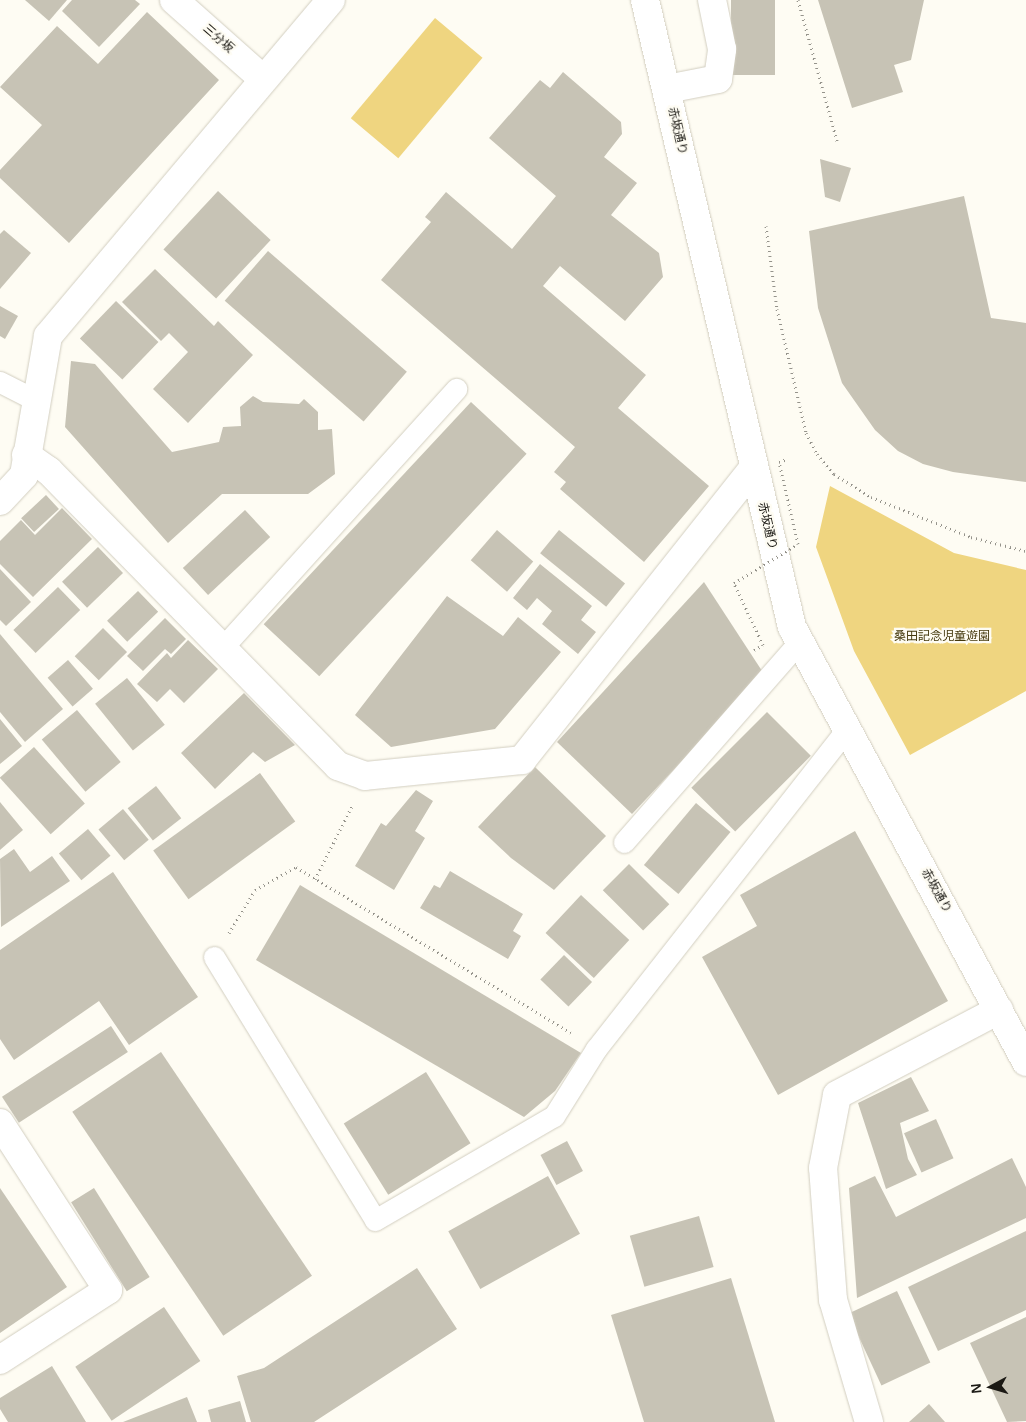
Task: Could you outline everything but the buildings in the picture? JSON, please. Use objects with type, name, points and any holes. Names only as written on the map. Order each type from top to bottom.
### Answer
[{"type":"street","name":"三分坂","points":[[174,0],[262,78]]},
{"type":"street","points":[[0,501],[24,476],[34,400],[48,336],[262,78],[332,0]]},
{"type":"street","name":"赤坂通り","points":[[645,0],[753,469],[788,611],[800,642],[1026,1062]]},
{"type":"street","points":[[667,89],[718,78],[722,49],[712,0]]},
{"type":"street","points":[[26,455],[49,471],[338,766],[368,775],[522,760],[753,469]]},
{"type":"street","points":[[869,1422],[833,1300],[823,1168],[837,1096],[999,1010]]},
{"type":"street","points":[[0,1122],[108,1290],[0,1360]]},
{"type":"lane","points":[[0,382],[34,400]]},
{"type":"lane","points":[[223,647],[456,389]]},
{"type":"lane","points":[[624,842],[800,642]]},
{"type":"lane","points":[[214,957],[375,1220],[554,1116],[596,1048],[847,729]]},
{"type":"path","points":[[798,0],[838,144]]},
{"type":"path","points":[[766,226],[778,309],[806,433],[817,454],[834,474],[888,504],[971,537],[1026,551]]},
{"type":"path","points":[[754,650],[763,645],[734,583],[798,544],[779,462],[787,459]]},
{"type":"path","points":[[315,878],[368,775]]},
{"type":"path","points":[[214,957],[255,890],[296,867],[596,1048]]},
{"type":"green space","points":[[435,18],[482,58],[398,158],[351,118]]},
{"type":"green space","name":"桑田記念児童遊園","points":[[830,486],[954,553],[1026,570],[1026,691],[910,755],[854,651],[816,547]]}]
